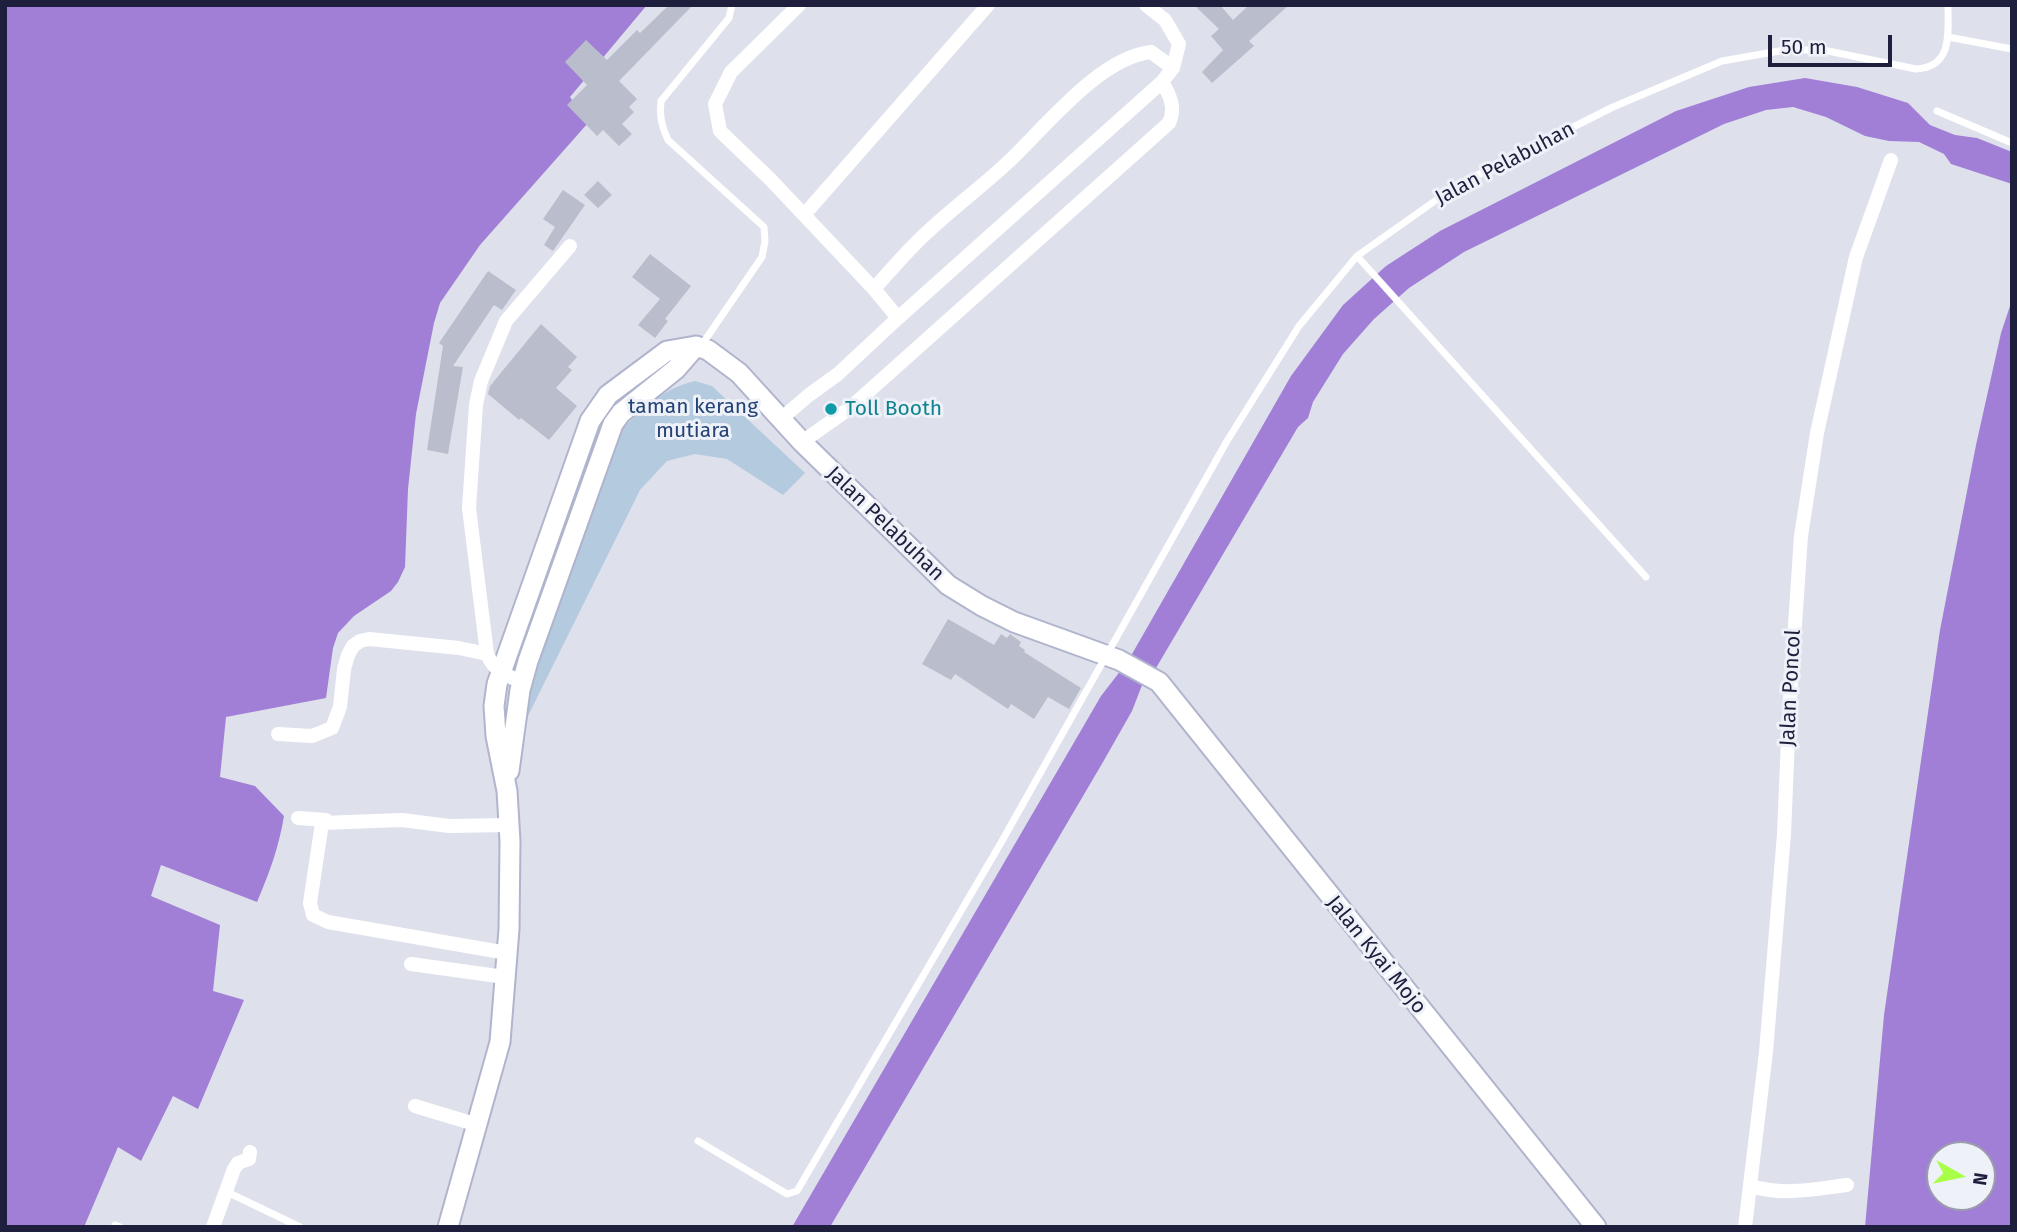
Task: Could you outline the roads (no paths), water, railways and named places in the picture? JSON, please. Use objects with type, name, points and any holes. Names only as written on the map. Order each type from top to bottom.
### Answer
[{"type":"main road","points":[[448,1227],[500,1042],[507,953],[509,825],[507,791],[496,736],[494,706],[501,673],[598,405],[667,351],[698,346]]},
{"type":"main road","points":[[507,791],[522,682],[613,424],[621,413],[676,369],[698,346]]},
{"type":"main road","name":"Jalan Pelabuhan","points":[[698,346],[708,349],[739,373],[802,442],[948,585],[1014,622],[1113,658]]},
{"type":"main road","points":[[598,405],[613,424]]},
{"type":"main road","name":"Jalan Kyai Mojo","points":[[1113,658],[1159,682],[1596,1227]]},
{"type":"street","points":[[799,5],[731,72],[715,104],[720,131],[770,179],[898,318]]},
{"type":"street","points":[[804,215],[988,5]]},
{"type":"street","points":[[782,418],[838,374],[1162,82],[1173,68],[1179,44],[1165,20],[1146,5]]},
{"type":"street","points":[[874,289],[917,242],[1007,163],[1060,109],[1108,70],[1134,55],[1152,51],[1173,68]]},
{"type":"street","points":[[802,442],[850,408],[1169,123],[1173,109],[1162,82]]},
{"type":"street","name":"Jalan Poncol","points":[[1745,1227],[1766,1052],[1784,834],[1801,536],[1827,382],[1856,257],[1891,160]]},
{"type":"street","points":[[522,682],[501,673],[491,663],[487,654],[469,508],[476,405],[481,381],[506,321],[570,246]]},
{"type":"street","points":[[278,734],[312,736],[332,728],[340,707],[348,655],[360,641],[369,639],[459,648],[487,654]]},
{"type":"street","points":[[298,818],[326,820],[325,822],[413,820],[449,825],[509,825]]},
{"type":"street","points":[[325,822],[321,825],[318,862],[310,903],[313,915],[319,920],[507,953]]},
{"type":"street","points":[[411,964],[505,977]]},
{"type":"street","points":[[415,1106],[478,1125]]},
{"type":"street","points":[[213,1227],[234,1169],[238,1163],[249,1158],[250,1152]]},
{"type":"street","points":[[1751,1186],[1783,1191],[1847,1185]]},
{"type":"lane","points":[[698,346],[762,257],[764,227],[668,140],[663,130],[660,110],[661,101],[729,18],[732,5]]},
{"type":"lane","points":[[1948,5],[1948,37],[2012,49]]},
{"type":"lane","name":"Jalan Pelabuhan","points":[[1113,658],[1202,484],[1292,337],[1357,256],[1456,186],[1613,107],[1722,61],[1785,50],[1823,50],[1916,69],[1928,68],[1938,61],[1944,52],[1948,37]]},
{"type":"lane","points":[[1937,111],[2012,143]]},
{"type":"lane","points":[[1357,256],[1646,577]]},
{"type":"lane","points":[[698,1141],[787,1194],[797,1191],[1002,841],[1113,658]]},
{"type":"lane","points":[[225,1191],[300,1227]]},
{"type":"place","name":"Toll Booth","points":[[831,409]]},
{"type":"park label","name":"taman kerang mutiara","points":[[693,419]]}]
